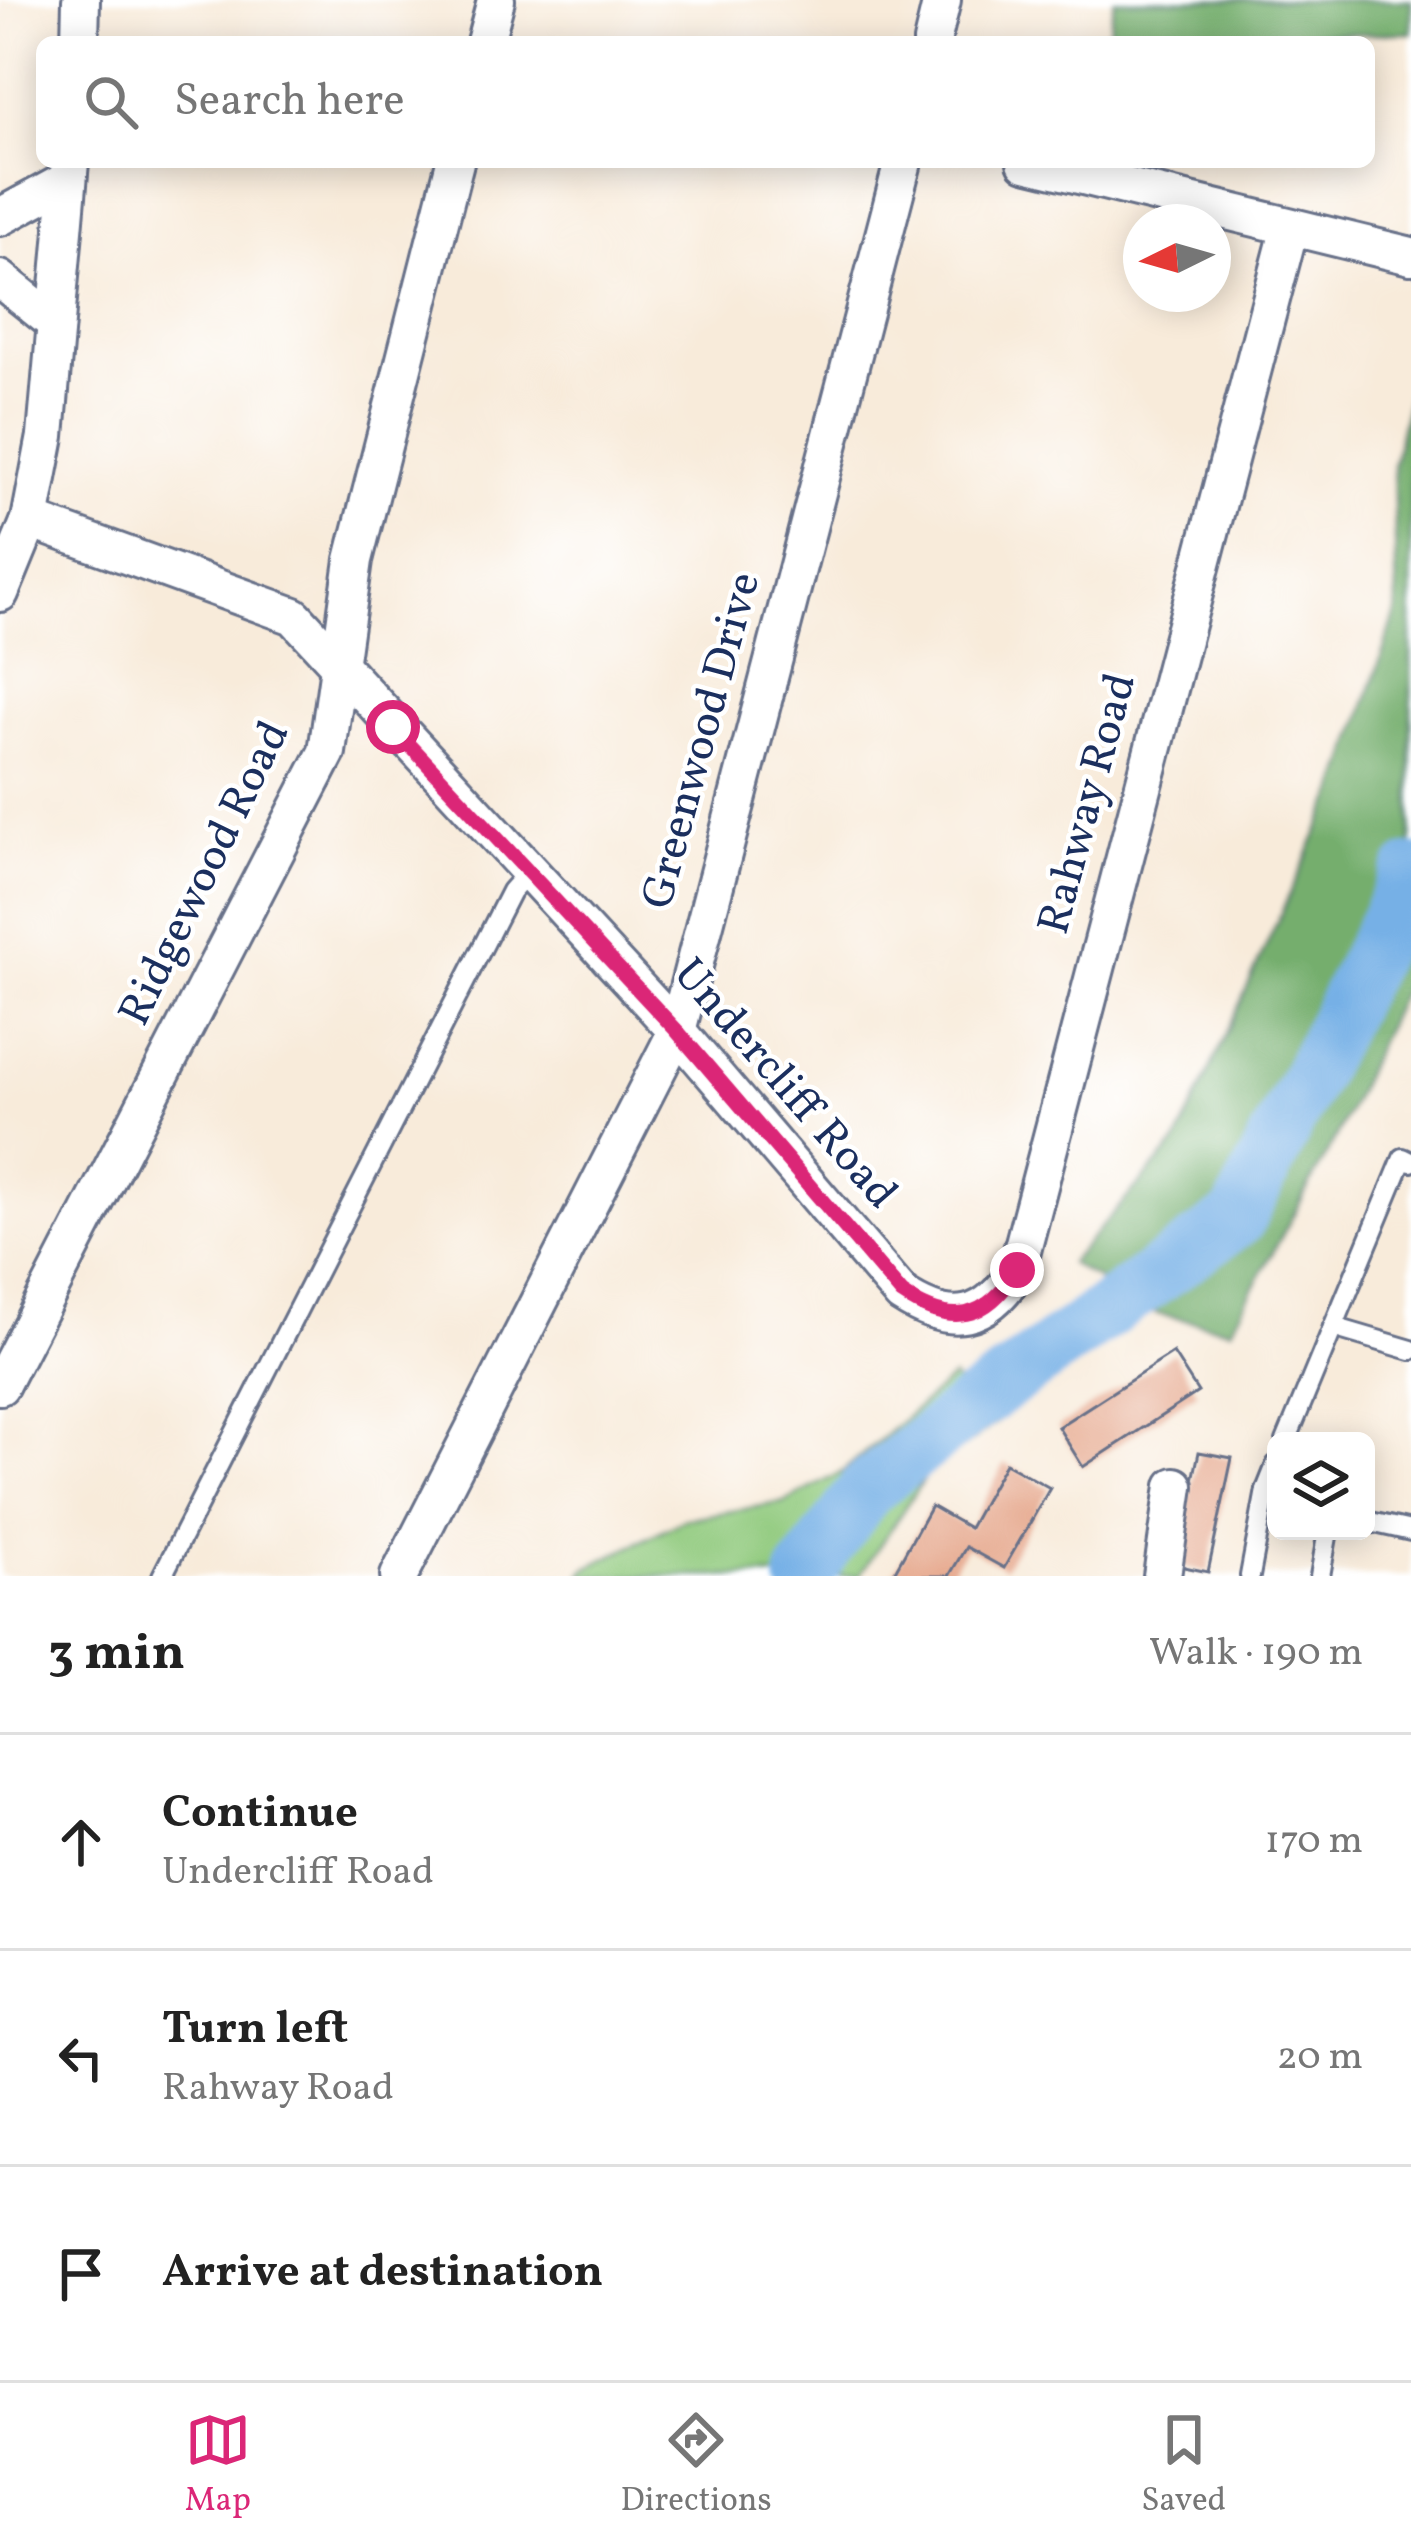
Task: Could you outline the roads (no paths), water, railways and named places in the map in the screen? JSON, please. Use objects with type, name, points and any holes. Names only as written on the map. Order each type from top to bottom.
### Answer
[{"type":"street","points":[[80,36],[81,0]]},
{"type":"street","points":[[487,36],[496,0]]},
{"type":"street","points":[[933,36],[941,0]]},
{"type":"street","name":"Ridgewood Road","points":[[0,1387],[328,752],[354,560],[453,168]]},
{"type":"street","name":"Greenwood Drive","points":[[399,1576],[677,1031],[901,168]]},
{"type":"street","points":[[1051,168],[1411,256]]},
{"type":"street","points":[[0,217],[69,171]]},
{"type":"street","points":[[0,593],[30,520],[46,436],[69,171]]},
{"type":"street","name":"Rahway Road","points":[[902,1294],[950,1318],[978,1310],[1004,1291],[1017,1270],[1290,226]]},
{"type":"street","points":[[0,279],[55,323]]},
{"type":"street","name":"Undercliff Road","points":[[30,520],[295,616],[677,1031],[902,1294]]},
{"type":"street","points":[[1162,1576],[1175,1486]]},
{"type":"lane","points":[[162,1576],[511,891],[528,872]]},
{"type":"lane","points":[[1290,1432],[1403,1158],[1411,1162]]},
{"type":"lane","points":[[1333,1327],[1411,1350]]},
{"type":"lane","points":[[1250,1576],[1267,1508]]},
{"type":"lane","points":[[1375,1523],[1411,1532]]},
{"type":"lane","points":[[1320,1576],[1326,1540]]},
{"type":"waterway","points":[[804,1576],[866,1490],[964,1412],[1238,1218],[1411,873]]}]
